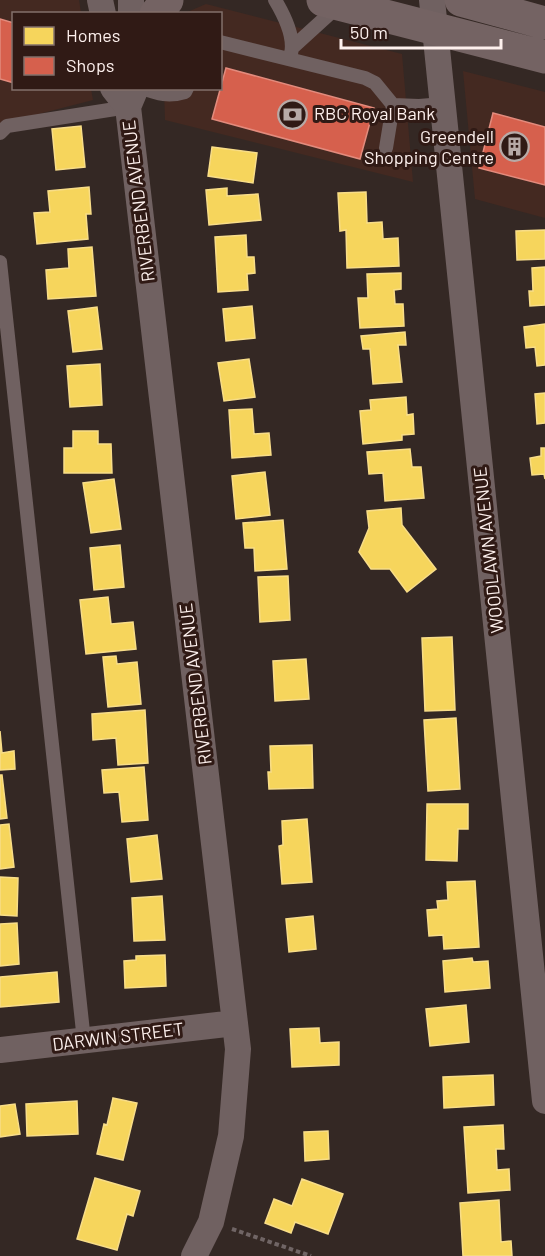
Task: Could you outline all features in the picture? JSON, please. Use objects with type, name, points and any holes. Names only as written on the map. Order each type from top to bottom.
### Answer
[{"type":"main road","points":[[158,12],[167,0]]},
{"type":"main road","points":[[461,0],[545,23]]},
{"type":"main road","points":[[331,2],[434,15],[545,57]]},
{"type":"street","name":"WOODLAWN AVENUE","points":[[434,15],[545,1101]]},
{"type":"street","name":"RIVERBEND AVENUE","points":[[130,93],[238,1049],[231,1136],[211,1222],[194,1256]]},
{"type":"street","name":"DARWIN STREET","points":[[0,1050],[235,1023]]},
{"type":"lane","points":[[275,0],[286,20],[291,53]]},
{"type":"lane","points":[[291,53],[331,2]]},
{"type":"lane","points":[[222,42],[291,53],[365,78],[375,83],[393,105],[443,104]]},
{"type":"lane","points":[[0,133],[7,126],[130,93],[175,95],[186,90]]},
{"type":"lane","points":[[386,148],[393,105]]},
{"type":"lane","points":[[0,262],[84,1041]]},
{"type":"path","points":[[211,1222],[311,1256]]},
{"type":"shaded area","points":[[0,0],[79,0],[81,12],[12,12],[12,90],[91,90],[93,100],[0,124]]},
{"type":"shaded area","points":[[206,4],[402,54],[413,182],[165,120],[164,90],[222,90],[222,12],[187,12]]},
{"type":"shaded area","points":[[463,71],[545,92],[545,218],[475,199]]},
{"type":"building: Homes","points":[[81,126],[85,167],[56,170],[52,129]]},
{"type":"building: Homes","points":[[212,147],[257,153],[253,183],[208,176]]},
{"type":"building: Homes","points":[[89,187],[91,214],[86,214],[88,239],[37,244],[34,213],[50,212],[48,191]]},
{"type":"building: Homes","points":[[227,188],[227,196],[258,194],[261,220],[209,225],[206,190]]},
{"type":"building: Homes","points":[[366,192],[367,223],[382,222],[383,239],[398,238],[399,266],[347,268],[346,230],[340,231],[338,193]]},
{"type":"building: Homes","points":[[545,230],[545,259],[517,260],[516,231]]},
{"type":"building: Homes","points":[[246,235],[247,257],[254,257],[255,273],[247,274],[248,290],[218,292],[215,237]]},
{"type":"building: Homes","points":[[92,247],[96,296],[48,299],[46,270],[69,268],[68,249]]},
{"type":"building: Homes","points":[[545,267],[545,305],[530,306],[529,291],[533,291],[532,268]]},
{"type":"building: Homes","points":[[401,273],[401,289],[394,290],[395,304],[403,304],[404,326],[360,328],[358,298],[368,298],[367,274]]},
{"type":"building: Homes","points":[[252,306],[255,338],[226,341],[223,309]]},
{"type":"building: Homes","points":[[97,307],[102,349],[73,352],[68,311]]},
{"type":"building: Homes","points":[[545,324],[545,365],[537,366],[535,347],[526,348],[524,327]]},
{"type":"building: Homes","points":[[405,332],[406,345],[398,345],[402,382],[373,384],[370,349],[363,349],[361,336]]},
{"type":"building: Homes","points":[[249,359],[255,397],[224,401],[218,363]]},
{"type":"building: Homes","points":[[100,364],[102,405],[70,407],[67,366]]},
{"type":"building: Homes","points":[[545,393],[545,423],[537,424],[535,394]]},
{"type":"building: Homes","points":[[406,397],[407,415],[413,414],[414,434],[402,435],[402,440],[363,444],[360,411],[371,410],[370,400]]},
{"type":"building: Homes","points":[[252,409],[254,434],[269,433],[271,455],[232,458],[229,410]]},
{"type":"building: Homes","points":[[73,431],[98,431],[98,444],[111,444],[112,473],[64,473],[64,448],[73,448]]},
{"type":"building: Homes","points":[[541,448],[545,448],[545,479],[544,474],[532,475],[530,458],[541,456]]},
{"type":"building: Homes","points":[[410,449],[412,467],[421,467],[424,498],[385,501],[383,473],[369,474],[367,452]]},
{"type":"building: Homes","points":[[265,472],[270,515],[236,519],[232,476]]},
{"type":"building: Homes","points":[[114,479],[121,529],[91,533],[83,483]]},
{"type":"building: Homes","points":[[401,508],[402,525],[436,569],[407,592],[390,569],[371,569],[359,552],[369,528],[367,511]]},
{"type":"building: Homes","points":[[283,520],[287,569],[255,571],[254,548],[245,548],[243,523]]},
{"type":"building: Homes","points":[[120,545],[124,587],[94,590],[90,548]]},
{"type":"building: Homes","points":[[288,576],[290,620],[260,622],[258,577]]},
{"type":"building: Homes","points":[[108,597],[111,624],[133,622],[136,649],[86,654],[80,600]]},
{"type":"building: Homes","points":[[452,637],[455,710],[425,711],[422,638]]},
{"type":"building: Homes","points":[[116,656],[117,664],[137,662],[141,704],[108,707],[103,657]]},
{"type":"building: Homes","points":[[306,659],[309,699],[275,701],[273,661]]},
{"type":"building: Homes","points":[[145,710],[148,763],[118,765],[116,738],[93,740],[92,714]]},
{"type":"building: Homes","points":[[456,718],[460,789],[428,791],[424,720]]},
{"type":"building: Homes","points":[[0,731],[2,753],[14,751],[15,769],[0,770]]},
{"type":"building: Homes","points":[[312,745],[313,788],[269,789],[270,746]]},
{"type":"building: Homes","points":[[144,767],[148,820],[122,822],[119,792],[104,793],[102,770]]},
{"type":"building: Homes","points":[[0,775],[2,775],[7,818],[0,819]]},
{"type":"building: Homes","points":[[427,804],[468,804],[468,829],[458,829],[457,861],[426,860]]},
{"type":"building: Homes","points":[[307,819],[312,882],[282,884],[279,846],[283,845],[282,821]]},
{"type":"building: Homes","points":[[9,824],[14,867],[0,869],[0,825]]},
{"type":"building: Homes","points":[[157,835],[162,879],[131,882],[127,839]]},
{"type":"building: Homes","points":[[0,877],[18,878],[17,916],[0,915]]},
{"type":"building: Homes","points":[[475,881],[479,947],[444,949],[443,935],[429,936],[427,910],[438,909],[437,901],[448,900],[447,882]]},
{"type":"building: Homes","points":[[162,896],[165,940],[134,941],[132,898]]},
{"type":"building: Homes","points":[[313,916],[316,949],[289,952],[286,919]]},
{"type":"building: Homes","points":[[17,923],[19,964],[0,966],[0,924]]},
{"type":"building: Homes","points":[[165,955],[166,986],[125,988],[124,961],[136,960],[136,956]]},
{"type":"building: Homes","points":[[472,958],[473,962],[488,961],[490,988],[445,992],[443,961]]},
{"type":"building: Homes","points":[[57,972],[59,1002],[0,1007],[0,977]]},
{"type":"building: Homes","points":[[466,1005],[469,1042],[430,1046],[426,1009]]},
{"type":"building: Homes","points":[[319,1028],[320,1043],[339,1042],[339,1065],[292,1067],[290,1029]]},
{"type":"building: Homes","points":[[493,1075],[494,1105],[444,1108],[443,1077]]},
{"type":"building: Homes","points":[[113,1098],[137,1103],[123,1160],[97,1154]]},
{"type":"building: Homes","points":[[77,1101],[78,1134],[27,1136],[26,1104]]},
{"type":"building: Homes","points":[[15,1104],[20,1134],[0,1137],[0,1106]]},
{"type":"building: Homes","points":[[503,1125],[504,1149],[496,1149],[497,1170],[509,1169],[510,1190],[468,1193],[464,1127]]},
{"type":"building: Homes","points":[[328,1131],[329,1159],[305,1161],[304,1132]]},
{"type":"building: Homes","points":[[95,1178],[140,1191],[133,1216],[127,1214],[117,1250],[77,1239]]},
{"type":"building: Homes","points":[[302,1179],[343,1194],[328,1234],[295,1222],[291,1233],[265,1223],[274,1199],[292,1206]]},
{"type":"building: Homes","points":[[499,1200],[501,1242],[511,1241],[512,1256],[463,1256],[460,1203]]},
{"type":"building: Shops","points":[[0,19],[12,22],[12,82],[0,79]]},
{"type":"building: Shops","name":"RBC Royal Bank","points":[[226,68],[374,108],[360,159],[212,119],[220,90],[222,90]]},
{"type":"building: Shops","name":"Greendell Shopping Centre","points":[[493,113],[545,127],[545,185],[479,168]]},
{"type":"place","name":"RBC Royal Bank","points":[[293,114]]},
{"type":"place","name":"Greendell Shopping Centre","points":[[515,147]]}]
